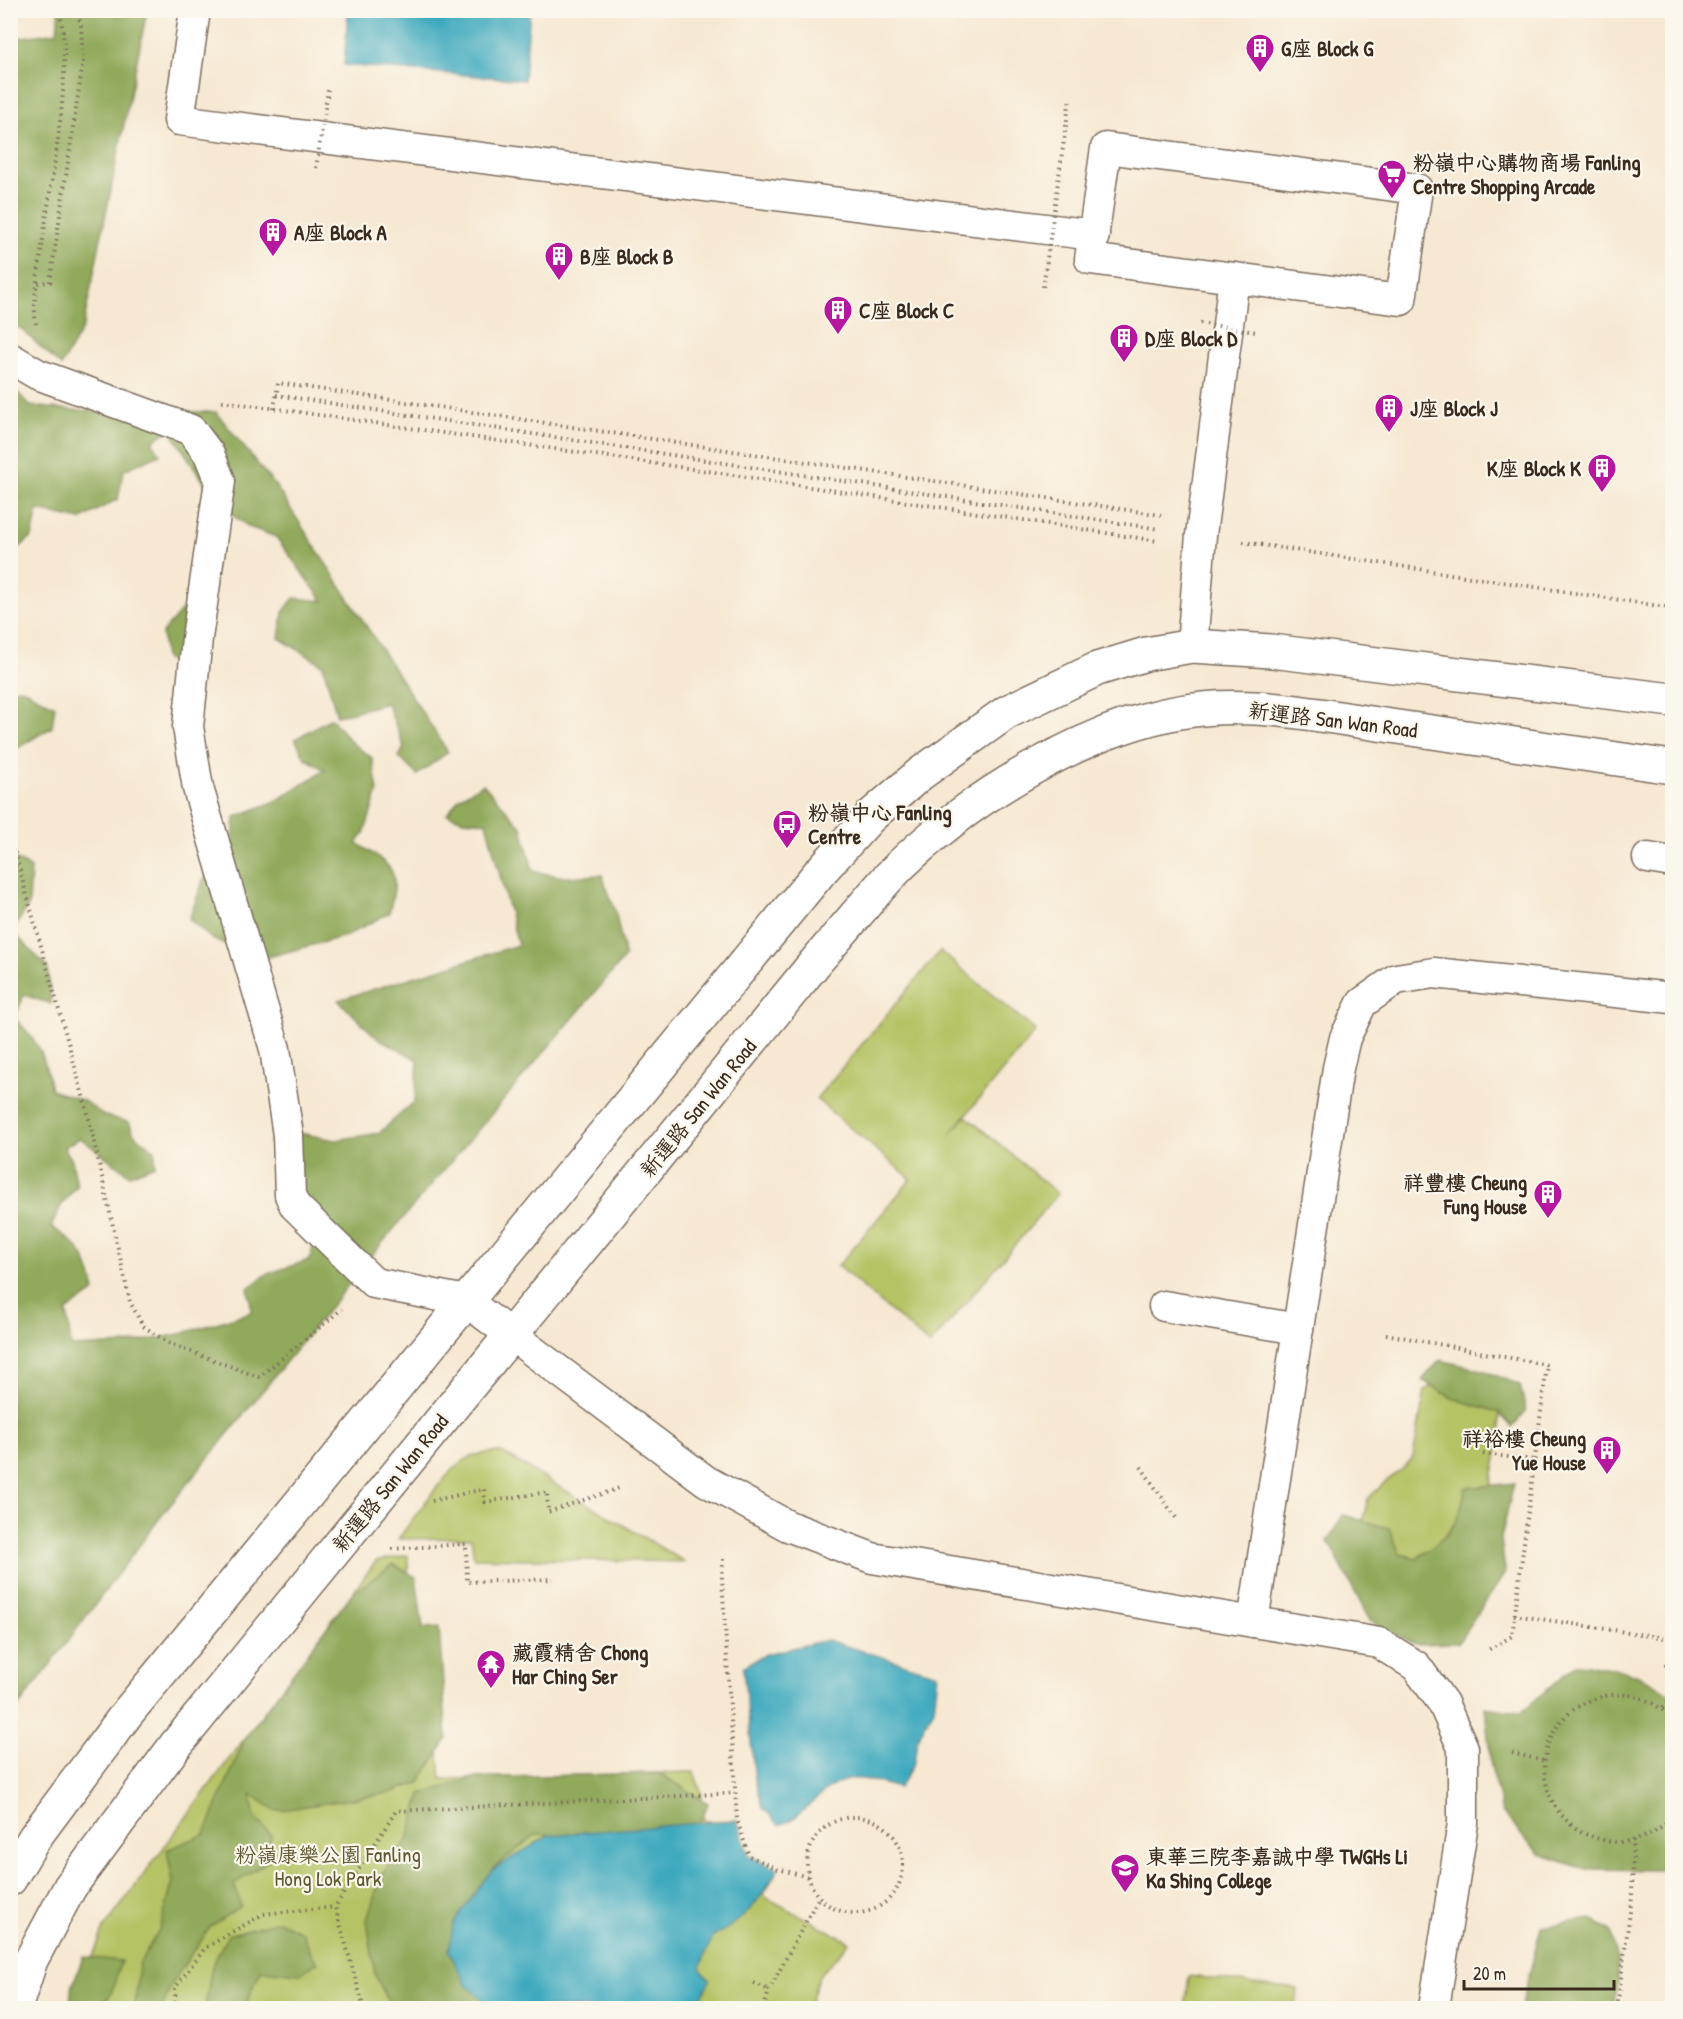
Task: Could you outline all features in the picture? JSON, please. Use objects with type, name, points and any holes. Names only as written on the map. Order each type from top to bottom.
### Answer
[{"type":"street","points":[[10,1879],[35,1837],[128,1712],[820,872],[871,816],[929,767],[1007,712],[1097,669],[1146,654],[1192,646],[1271,651],[1672,700]]},
{"type":"street","name":"新運路 San Wan Road","points":[[15,2008],[31,1960],[70,1887],[175,1746],[888,878],[937,833],[1038,764],[1092,738],[1148,719],[1203,709],[1276,710],[1672,767]]},
{"type":"lane","points":[[195,10],[179,120],[1094,235]]},
{"type":"lane","points":[[1106,148],[1416,189],[1401,300],[1090,259],[1094,235],[1106,148]]},
{"type":"lane","points":[[1192,646],[1202,534],[1234,278]]},
{"type":"lane","points":[[10,358],[37,374],[191,430],[209,454],[220,481],[197,638],[188,727],[198,788],[275,1049],[288,1135],[290,1195],[296,1206],[374,1283],[466,1301],[705,1481],[788,1526],[872,1558],[1379,1642],[1416,1666],[1443,1703],[1462,1748],[1463,1823],[1434,2008]]},
{"type":"lane","points":[[1253,1622],[1338,1068],[1345,1038],[1362,1003],[1396,979],[1434,973],[1672,998]]},
{"type":"lane","points":[[1164,1306],[1298,1329]]},
{"type":"path","points":[[37,328],[38,283],[59,115],[65,34],[59,10]]},
{"type":"path","points":[[38,283],[50,282],[82,62],[81,24],[76,10]]},
{"type":"path","points":[[316,168],[328,90]]},
{"type":"path","points":[[1043,287],[1070,98]]},
{"type":"path","points":[[1200,323],[1256,332]]},
{"type":"path","points":[[274,409],[278,383],[1202,534],[1672,608]]},
{"type":"path","points":[[276,395],[1202,534]]},
{"type":"path","points":[[217,401],[714,472],[1202,534]]},
{"type":"path","points":[[10,835],[87,1110],[130,1302],[143,1326],[170,1344],[259,1377],[374,1283]]},
{"type":"path","points":[[1386,1334],[1547,1365],[1512,1635],[1486,1651]]},
{"type":"path","points":[[1483,1454],[1534,1460]]},
{"type":"path","points":[[1141,1467],[1176,1518]]},
{"type":"path","points":[[421,1503],[484,1489],[485,1502],[547,1492],[548,1512],[620,1488]]},
{"type":"path","points":[[387,1549],[466,1544],[467,1582],[554,1579]]},
{"type":"path","points":[[723,1559],[722,1578],[737,1820],[749,1856],[778,1869],[808,1877]]},
{"type":"path","points":[[1514,1615],[1672,1639]]},
{"type":"path","points":[[1672,1647],[1666,1665],[1672,1669]]},
{"type":"path","points":[[1672,1719],[1662,1708],[1642,1698],[1621,1694],[1599,1697],[1578,1706],[1561,1720],[1549,1739],[1544,1761],[1544,1784],[1553,1806],[1568,1824],[1587,1836],[1610,1842],[1633,1840],[1653,1833],[1672,1817]]},
{"type":"path","points":[[1662,1708],[1672,1700]]},
{"type":"path","points":[[1512,1754],[1544,1761]]},
{"type":"path","points":[[364,2008],[335,1907],[396,1811],[735,1793]]},
{"type":"path","points":[[846,1817],[861,1817],[876,1821],[890,1830],[899,1842],[904,1873],[899,1888],[889,1900],[876,1909],[861,1914],[845,1913],[831,1907],[819,1898],[808,1877],[807,1862],[810,1846],[819,1832],[846,1817]]},
{"type":"path","points":[[1617,2008],[1632,1897],[1633,1840]]},
{"type":"path","points":[[764,2008],[770,1990],[819,1898]]},
{"type":"path","points":[[176,2008],[175,1988],[205,1948],[263,1914],[335,1907]]},
{"type":"path","points":[[754,1983],[770,1990]]},
{"type":"green space","points":[[59,11],[147,11],[83,327],[61,366],[20,328],[10,326],[11,39],[57,32]]},
{"type":"green space","points":[[10,384],[30,406],[74,410],[216,412],[277,488],[448,752],[417,775],[399,757],[404,747],[387,703],[337,716],[323,665],[279,638],[283,612],[294,598],[323,601],[276,537],[249,527],[218,504],[170,430],[152,441],[160,454],[124,470],[118,499],[80,520],[38,510],[32,537],[11,554]]},
{"type":"green space","points":[[188,603],[186,665],[165,659],[162,633]]},
{"type":"green space","points":[[21,688],[55,706],[52,727],[16,749],[11,746],[11,689]]},
{"type":"green space","points":[[331,718],[352,743],[372,758],[378,791],[364,834],[357,843],[379,858],[391,870],[394,886],[389,913],[346,936],[265,958],[212,939],[189,919],[203,881],[233,841],[235,817],[276,801],[325,770],[305,758],[295,739]]},
{"type":"green space","points":[[483,784],[522,827],[533,871],[564,877],[602,875],[615,910],[625,957],[387,1237],[159,1519],[11,1717],[11,857],[31,868],[29,905],[12,931],[48,968],[51,1004],[24,995],[15,1018],[31,1036],[40,1051],[51,1090],[84,1101],[105,1116],[129,1122],[134,1134],[155,1150],[155,1165],[130,1175],[80,1138],[64,1147],[72,1160],[77,1186],[62,1204],[51,1227],[70,1240],[82,1253],[95,1291],[67,1311],[71,1347],[128,1344],[180,1334],[252,1312],[248,1288],[267,1274],[309,1260],[315,1242],[273,1142],[299,1133],[336,1140],[379,1133],[415,1101],[418,1060],[376,1037],[338,1000],[518,945],[486,822],[463,820],[447,814],[460,797]]},
{"type":"green space","points":[[940,951],[1036,1031],[949,1135],[966,1116],[1058,1194],[930,1345],[838,1266],[911,1179],[816,1099]]},
{"type":"green space","points":[[1440,1360],[1482,1370],[1520,1385],[1526,1411],[1512,1427],[1498,1412],[1452,1398],[1422,1380]]},
{"type":"green space","points":[[1441,1378],[1499,1412],[1501,1432],[1487,1506],[1410,1573],[1361,1527],[1368,1499],[1405,1467],[1413,1457],[1425,1390]]},
{"type":"green space","points":[[502,1452],[685,1562],[474,1558],[471,1538],[398,1539],[438,1486],[456,1467],[474,1456]]},
{"type":"green space","points":[[1514,1483],[1501,1538],[1505,1573],[1458,1643],[1415,1644],[1370,1621],[1328,1541],[1343,1515],[1389,1528],[1400,1554],[1417,1558],[1444,1537],[1456,1521],[1465,1488]]},
{"type":"green space","name":"粉嶺康樂公園 Fanling Hong Lok Park","points":[[408,1555],[410,1638],[429,1638],[441,1779],[694,1772],[702,1795],[704,1821],[737,1820],[749,1856],[778,1869],[763,1896],[850,1942],[819,1976],[809,2008],[72,2008],[104,1928],[376,1561]]},
{"type":"green space","points":[[393,1564],[416,1577],[423,1628],[439,1627],[447,1739],[419,1783],[389,1793],[276,1811],[251,1794],[254,1816],[271,1835],[268,1861],[234,1884],[241,1906],[211,1926],[173,1981],[162,2008],[135,2008],[139,1964],[160,1928],[173,1882],[167,1850],[205,1834],[245,1738],[351,1595]]},
{"type":"green space","points":[[1577,1664],[1628,1672],[1672,1695],[1672,1878],[1662,1870],[1584,1869],[1540,1854],[1502,1813],[1491,1766],[1485,1707],[1521,1712]]},
{"type":"green space","points":[[659,1773],[708,1803],[691,1842],[537,1834],[492,1869],[480,1906],[500,2004],[392,2008],[375,1975],[367,1920],[381,1876],[408,1839],[421,1794],[474,1778]]},
{"type":"green space","points":[[1591,1919],[1611,1931],[1618,1962],[1615,2008],[1521,2008],[1541,1927]]},
{"type":"green space","points":[[278,1921],[302,1932],[313,1957],[318,1962],[300,1974],[261,1970],[244,2008],[205,2008],[212,1966],[228,1935]]},
{"type":"green space","points":[[83,1957],[121,1961],[108,1999],[95,2006],[70,2008],[71,1990]]},
{"type":"green space","points":[[1189,1976],[1298,1989],[1295,2008],[1185,2008]]},
{"type":"water","points":[[348,11],[530,11],[524,80],[344,65]]},
{"type":"water","points":[[827,1640],[938,1674],[934,1709],[917,1739],[914,1763],[899,1788],[864,1779],[842,1782],[832,1786],[798,1815],[779,1825],[763,1808],[755,1780],[743,1667],[766,1654]]},
{"type":"water","points":[[737,1820],[749,1856],[778,1869],[751,1908],[734,1924],[713,1936],[700,1968],[710,1980],[696,2008],[493,2008],[466,1985],[449,1951],[453,1924],[492,1870],[549,1835]]},
{"type":"place","name":"G座 Block G","points":[[1260,74]]},
{"type":"place","name":"粉嶺中心購物商場 Fanling Centre Shopping Arcade","points":[[1392,200]]},
{"type":"place","name":"A座 Block A","points":[[273,258]]},
{"type":"place","name":"B座 Block B","points":[[559,282]]},
{"type":"place","name":"C座 Block C","points":[[838,336]]},
{"type":"place","name":"D座 Block D","points":[[1124,364]]},
{"type":"place","name":"J座 Block J","points":[[1389,434]]},
{"type":"place","name":"K座 Block K","points":[[1602,494]]},
{"type":"place","name":"粉嶺中心 Fanling Centre","points":[[787,850]]},
{"type":"place","name":"祥豐樓 Cheung Fung House","points":[[1548,1220]]},
{"type":"place","name":"祥裕樓 Cheung Yue House","points":[[1607,1476]]},
{"type":"place","name":"藏霞精舍 Chong Har Ching Ser","points":[[491,1690]]},
{"type":"place","name":"東華三院李嘉誠中學 TWGHs Li Ka Shing College","points":[[1125,1894]]}]
